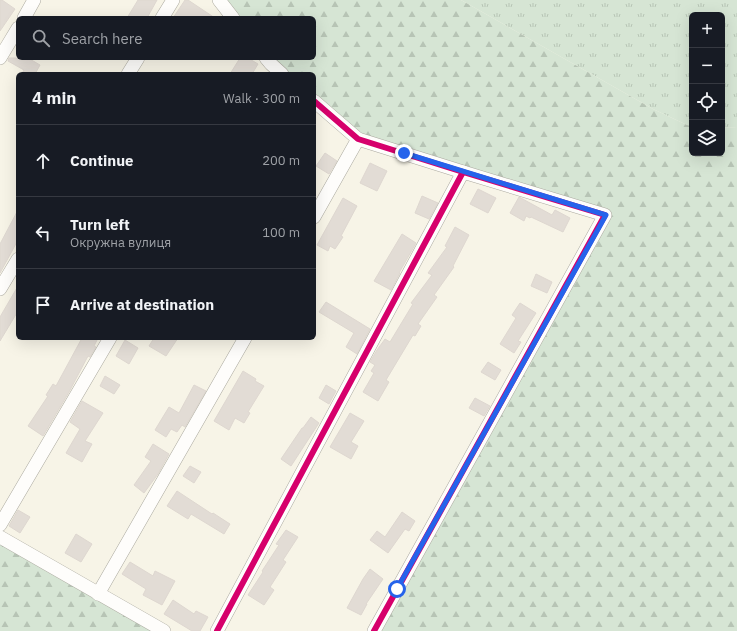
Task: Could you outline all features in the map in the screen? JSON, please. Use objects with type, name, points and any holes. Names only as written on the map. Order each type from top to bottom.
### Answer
[{"type":"street","points":[[25,16],[34,0]]},
{"type":"street","points":[[163,16],[173,0]]},
{"type":"street","points":[[219,0],[231,16]]},
{"type":"street","points":[[0,58],[16,31]]},
{"type":"street","points":[[129,72],[137,60]]},
{"type":"street","points":[[267,65],[279,72]]},
{"type":"street","points":[[316,103],[358,139],[606,215],[374,631]]},
{"type":"street","points":[[316,213],[358,139]]},
{"type":"street","points":[[217,631],[463,172]]},
{"type":"street","points":[[0,289],[16,262]]},
{"type":"street","points":[[0,525],[109,340]]},
{"type":"street","points":[[98,594],[244,340]]},
{"type":"street","points":[[0,537],[164,631]]},
{"type":"green space","points":[[219,0],[461,0],[653,109],[689,125],[689,156],[725,156],[725,128],[737,127],[737,631],[374,631],[605,215],[358,139],[316,103],[316,72],[280,72],[268,60],[316,60],[316,16],[231,16]]},
{"type":"green space","points":[[461,0],[737,0],[737,127],[725,128],[725,12],[689,12],[689,125],[653,109]]},
{"type":"green space","points":[[0,537],[164,631],[0,631]]},
{"type":"building","points":[[0,0],[15,9],[0,31]]},
{"type":"building","points":[[138,0],[157,0],[148,16],[128,16]]},
{"type":"building","points":[[185,0],[188,0],[212,16],[174,16]]},
{"type":"building","points":[[9,58],[16,58],[16,60],[31,60],[40,65],[36,72],[23,72],[24,70],[8,61]]},
{"type":"building","points":[[239,60],[251,60],[258,64],[253,72],[231,72]]},
{"type":"building","points":[[325,153],[337,161],[329,174],[316,166]]},
{"type":"building","points":[[370,163],[387,171],[377,191],[360,183]]},
{"type":"building","points":[[478,189],[496,198],[488,213],[470,204]]},
{"type":"building","points":[[422,196],[438,203],[429,219],[415,213]]},
{"type":"building","points":[[519,197],[552,215],[555,210],[570,218],[563,232],[531,217],[526,216],[524,221],[510,213]]},
{"type":"building","points":[[343,198],[357,206],[341,236],[343,237],[335,249],[330,246],[328,251],[317,245]]},
{"type":"building","points":[[16,214],[16,244],[0,273],[0,244]]},
{"type":"building","points":[[455,227],[469,235],[453,266],[454,267],[434,295],[437,297],[418,324],[421,326],[415,336],[413,335],[386,380],[389,382],[378,401],[363,392],[374,373],[371,371],[375,365],[370,362],[385,339],[390,342],[413,304],[411,303],[432,275],[428,273],[447,247],[445,246]]},
{"type":"building","points":[[402,234],[416,243],[391,290],[374,281]]},
{"type":"building","points":[[536,274],[552,282],[547,293],[531,286]]},
{"type":"building","points":[[16,289],[16,314],[0,341],[0,317]]},
{"type":"building","points":[[326,302],[370,329],[357,354],[346,347],[354,333],[319,312]]},
{"type":"building","points":[[520,303],[536,313],[518,341],[521,342],[514,353],[500,344],[516,318],[512,315]]},
{"type":"building","points":[[81,340],[97,340],[94,346],[96,347],[90,357],[88,356],[43,436],[28,426],[48,396],[46,395],[53,384],[56,386]]},
{"type":"building","points":[[125,340],[138,348],[129,364],[116,356]]},
{"type":"building","points":[[153,340],[177,340],[166,356],[149,346]]},
{"type":"building","points":[[488,362],[501,370],[495,380],[481,372]]},
{"type":"building","points":[[243,371],[264,386],[248,412],[250,413],[244,423],[235,418],[229,430],[214,421]]},
{"type":"building","points":[[105,376],[120,385],[114,394],[100,386]]},
{"type":"building","points":[[194,385],[206,391],[185,427],[182,425],[177,432],[171,429],[166,437],[155,430],[169,407],[179,413]]},
{"type":"building","points":[[326,385],[336,391],[329,404],[319,398]]},
{"type":"building","points":[[475,398],[490,406],[484,416],[469,408]]},
{"type":"building","points":[[82,401],[103,413],[85,441],[92,444],[82,462],[66,453],[80,429],[70,422]]},
{"type":"building","points":[[350,413],[364,421],[351,442],[358,446],[351,459],[330,447]]},
{"type":"building","points":[[311,417],[319,423],[291,466],[281,459]]},
{"type":"building","points":[[153,444],[169,454],[158,474],[144,493],[134,485],[151,461],[145,457]]},
{"type":"building","points":[[190,466],[201,472],[194,483],[183,476]]},
{"type":"building","points":[[177,491],[230,524],[224,534],[191,514],[188,519],[167,506]]},
{"type":"building","points":[[18,510],[30,517],[20,533],[9,526]]},
{"type":"building","points":[[402,512],[415,521],[409,531],[405,529],[388,553],[370,540],[377,531],[385,537]]},
{"type":"building","points":[[286,530],[298,537],[283,560],[286,562],[270,587],[274,590],[264,605],[248,595],[279,545],[276,544]]},
{"type":"building","points":[[76,534],[92,544],[81,562],[65,553]]},
{"type":"building","points":[[130,562],[153,576],[155,571],[175,581],[162,605],[143,595],[146,589],[122,574]]},
{"type":"building","points":[[370,569],[383,579],[366,604],[361,615],[347,608]]},
{"type":"building","points":[[173,600],[194,614],[196,611],[208,617],[200,631],[192,631],[164,614]]},
{"type":"cycle path","points":[[316,103],[358,139],[605,215],[374,631]]},
{"type":"cycle path","points":[[217,631],[463,172]]},
{"type":"route","points":[[397,589],[606,215],[404,153]]}]
